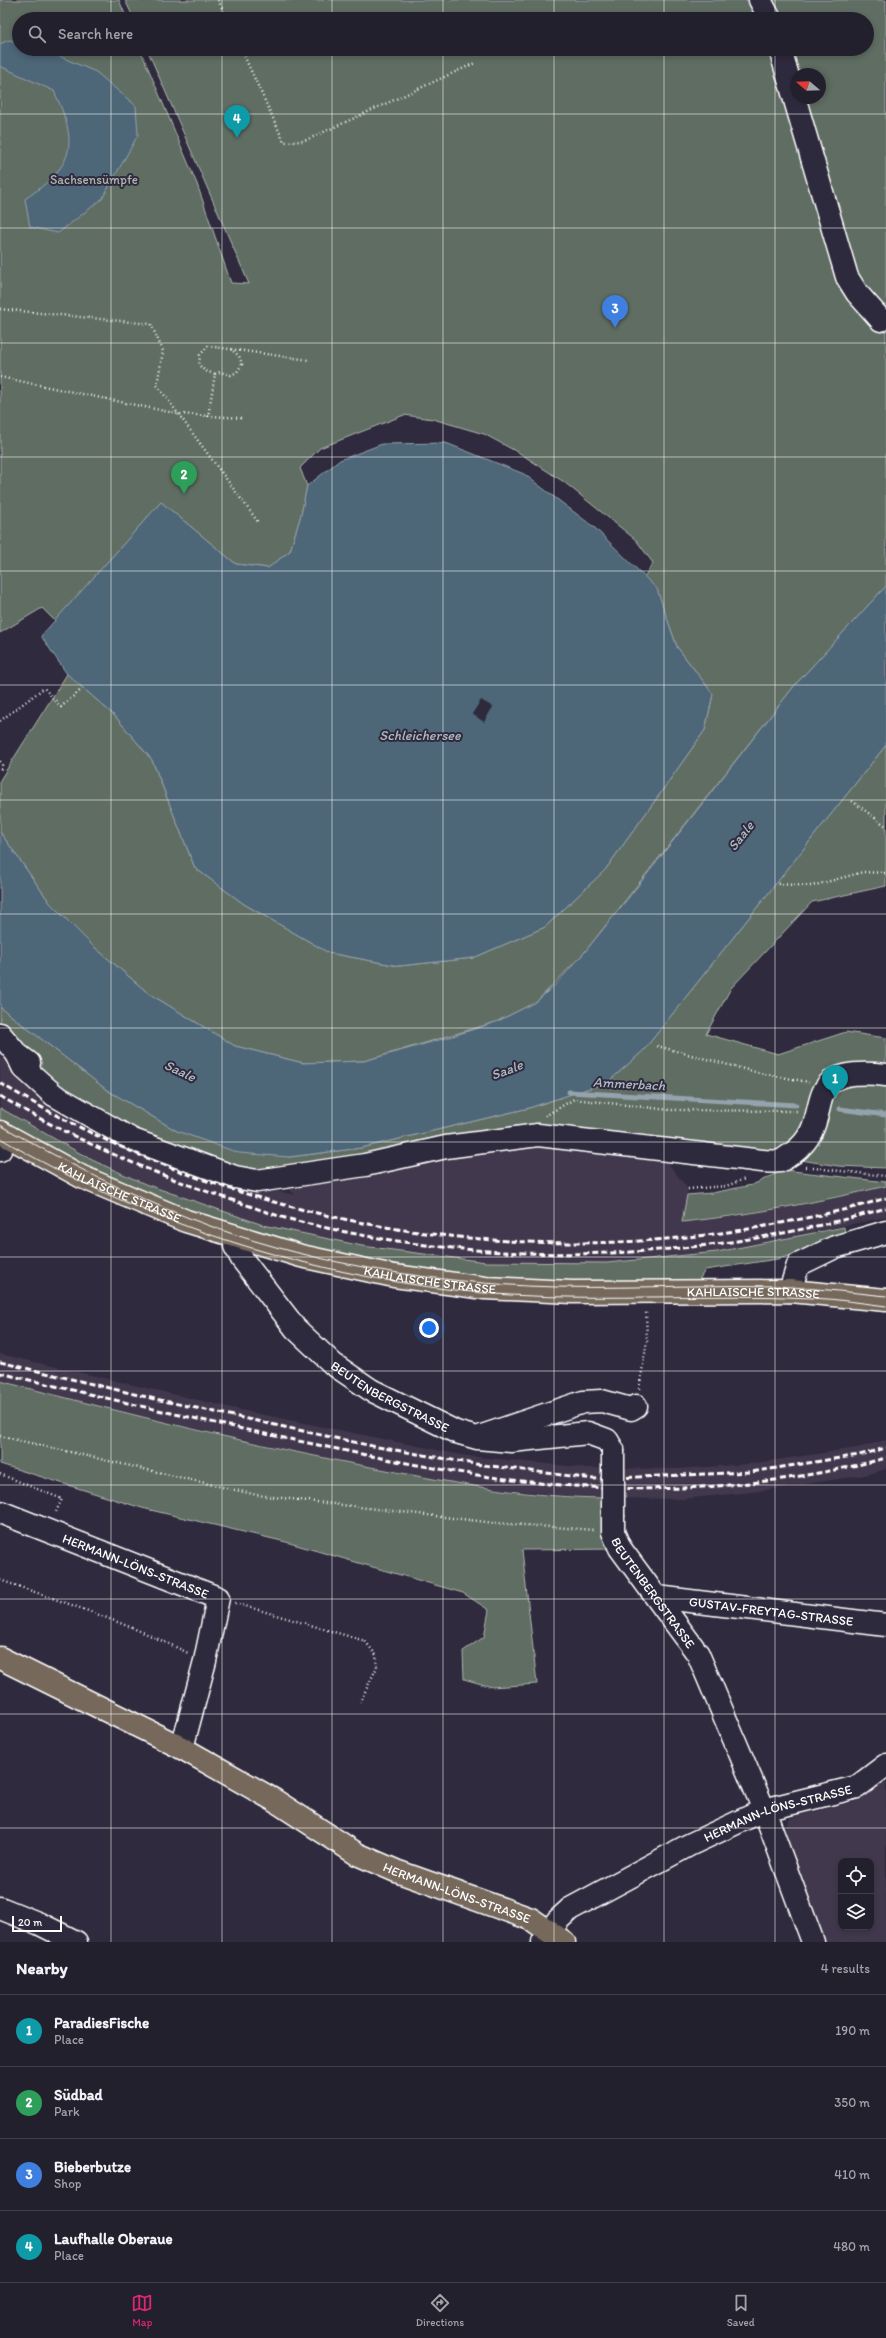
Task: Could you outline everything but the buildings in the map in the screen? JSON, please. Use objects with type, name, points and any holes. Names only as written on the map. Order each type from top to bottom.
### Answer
[{"type":"main road","name":"KAHLAISCHE STRASSE","points":[[3,1140],[82,1177],[186,1221],[301,1256],[394,1276],[485,1288],[572,1292],[790,1291],[886,1300]]},
{"type":"main road","name":"HERMANN-LÖNS-STRASSE","points":[[0,1658],[182,1748],[274,1800],[357,1854],[396,1871],[526,1917],[556,1939]]},
{"type":"street","points":[[760,0],[766,12]]},
{"type":"street","points":[[782,56],[847,277],[857,293],[881,320]]},
{"type":"street","points":[[0,1034],[17,1054],[31,1064],[54,1095],[133,1140],[235,1177],[257,1180],[366,1165],[446,1147],[538,1135],[746,1159],[781,1161],[796,1150],[806,1139],[817,1112],[822,1092],[827,1085],[845,1075],[858,1072],[886,1075]]},
{"type":"street","points":[[790,1291],[798,1265],[834,1247],[886,1232]]},
{"type":"street","name":"BEUTENBERGSTRASSE","points":[[236,1237],[238,1251],[261,1284],[296,1329],[333,1364],[358,1383],[456,1432],[477,1438],[511,1441],[588,1433],[607,1440],[613,1450],[613,1524],[620,1548],[698,1654],[764,1810],[813,1942]]},
{"type":"street","points":[[477,1438],[489,1432],[583,1402],[602,1401],[631,1409],[636,1406]]},
{"type":"street","name":"HERMANN-LÖNS-STRASSE","points":[[0,1512],[47,1532],[218,1598],[205,1661],[182,1748]]},
{"type":"street","name":"GUSTAV-FREYTAG-STRASSE","points":[[657,1597],[886,1624]]},
{"type":"street","name":"HERMANN-LÖNS-STRASSE","points":[[556,1939],[570,1909],[586,1899],[630,1878],[689,1845],[764,1810],[857,1787],[886,1765]]},
{"type":"street","points":[[0,1908],[40,1924],[76,1942]]},
{"type":"path","points":[[218,0],[224,12]]},
{"type":"path","points":[[244,56],[284,142],[304,141],[475,63]]},
{"type":"path","points":[[0,309],[151,324],[163,351],[157,385],[258,522]]},
{"type":"path","points":[[232,350],[239,356],[242,364],[237,372],[231,375],[220,372],[215,374],[205,371],[199,365],[200,355],[208,346],[309,360]]},
{"type":"path","points":[[208,417],[215,374]]},
{"type":"path","points":[[0,377],[179,414],[242,418]]},
{"type":"path","points":[[0,722],[44,688],[61,707],[82,689]]},
{"type":"path","points":[[0,761],[2,765],[0,772]]},
{"type":"path","points":[[852,801],[886,826]]},
{"type":"path","points":[[778,884],[812,886],[863,872],[886,873]]},
{"type":"path","points":[[658,1046],[759,1074],[827,1085]]},
{"type":"path","points":[[538,1135],[545,1115],[574,1099],[670,1110],[805,1110],[817,1112]]},
{"type":"path","points":[[824,1169],[886,1176]]},
{"type":"path","points":[[688,1189],[726,1186],[746,1179]]},
{"type":"path","points":[[636,1406],[647,1341],[645,1292]]},
{"type":"path","points":[[0,1436],[257,1496],[495,1523],[613,1524]]},
{"type":"path","points":[[0,1474],[62,1499],[47,1532]]},
{"type":"path","points":[[0,1580],[165,1641],[205,1661]]},
{"type":"path","points":[[218,1598],[365,1641],[376,1655],[377,1666],[360,1702]]},
{"type":"shaded area","points":[[0,1057],[248,1185],[295,1195],[287,1186],[500,1139],[656,1148],[688,1189],[682,1222],[735,1217],[829,1200],[886,1186],[886,1217],[717,1252],[607,1263],[486,1262],[362,1246],[263,1225],[145,1184],[92,1160],[0,1108]]},
{"type":"shaded area","points":[[0,1354],[241,1410],[467,1456],[587,1468],[679,1469],[748,1464],[857,1448],[886,1440],[886,1469],[865,1475],[752,1492],[681,1499],[590,1498],[462,1485],[338,1461],[114,1410],[0,1381]]},
{"type":"shaded area","points":[[886,1780],[886,1942],[824,1942],[781,1837],[788,1821],[793,1817],[861,1800]]},
{"type":"green space","name":"Sachsensümpfe","points":[[0,0],[119,0],[124,12],[12,12],[12,56],[143,56],[197,184],[231,283],[249,284],[150,56],[874,56],[874,12],[131,12],[125,0],[886,0],[886,586],[795,685],[584,953],[536,1002],[496,1022],[364,1061],[303,1063],[235,1046],[148,993],[93,946],[50,903],[0,832],[0,780],[67,674],[115,716],[152,760],[195,868],[244,904],[329,953],[399,966],[473,958],[545,927],[605,870],[705,730],[713,694],[677,647],[657,590],[644,577],[653,563],[636,540],[564,482],[521,454],[484,434],[433,419],[404,415],[320,448],[300,468],[307,486],[301,515],[290,551],[268,568],[236,564],[161,502],[55,621],[42,608],[0,633]]},
{"type":"green space","points":[[886,745],[886,886],[812,902],[731,988],[706,1034],[778,1054],[846,1032],[886,1038],[886,1071],[858,1068],[813,1111],[785,1153],[577,1141],[265,1172],[238,1168],[112,1121],[52,1087],[0,1028],[0,1007],[107,1090],[177,1131],[289,1157],[361,1148],[529,1108],[608,1082],[643,1051]]},
{"type":"green space","points":[[886,1080],[886,1168],[838,1166],[801,1160],[831,1088]]},
{"type":"green space","points":[[0,1108],[92,1160],[145,1184],[263,1225],[362,1246],[486,1262],[607,1263],[717,1252],[844,1227],[846,1241],[777,1259],[705,1270],[699,1280],[591,1281],[511,1279],[416,1269],[315,1249],[216,1220],[161,1201],[99,1173],[0,1122]]},
{"type":"green space","points":[[784,1170],[886,1182],[886,1186],[733,1216],[682,1222],[687,1195],[712,1193],[752,1185]]},
{"type":"green space","points":[[0,1381],[240,1440],[337,1461],[468,1485],[524,1493],[552,1496],[608,1498],[614,1549],[522,1550],[537,1684],[492,1687],[464,1679],[463,1651],[484,1637],[489,1610],[463,1593],[286,1542],[142,1508],[0,1464]]},
{"type":"water","points":[[9,40],[12,41],[12,56],[58,56],[96,72],[136,106],[138,135],[102,199],[58,233],[30,227],[25,199],[42,187],[63,164],[68,152],[69,140],[67,126],[54,91],[0,66],[0,44]]},
{"type":"water","name":"Schleichersee","points":[[446,443],[524,474],[595,528],[657,589],[677,647],[713,694],[705,730],[605,870],[545,927],[473,958],[399,966],[329,953],[244,904],[195,868],[152,760],[115,716],[67,674],[41,636],[161,502],[236,564],[268,568],[290,551],[301,515],[307,486],[340,460],[382,444]]},
{"type":"water","name":"Saale","points":[[886,586],[886,745],[643,1051],[608,1082],[529,1108],[361,1148],[289,1157],[239,1153],[177,1131],[107,1090],[0,1007],[0,832],[50,903],[93,946],[148,993],[235,1046],[303,1063],[364,1061],[450,1037],[496,1022],[536,1002],[557,983],[584,953],[795,685]]},
{"type":"pier","points":[[481,700],[493,707],[484,722],[472,714]]},
{"type":"waterway","name":"Ammerbach","points":[[569,1092],[796,1105]]},
{"type":"waterway","name":"Ammerbach","points":[[840,1109],[886,1115]]},
{"type":"tram line","points":[[0,1125],[96,1176],[144,1199],[194,1220],[275,1247],[358,1266],[443,1279],[527,1286],[776,1286],[886,1296]]},
{"type":"tram line","points":[[0,1138],[58,1170],[118,1199],[181,1224],[246,1246],[311,1264],[378,1278],[444,1289],[510,1295],[548,1297],[737,1296],[813,1298],[886,1306]]},
{"type":"railway","points":[[0,1083],[87,1131],[177,1170],[271,1201],[367,1224],[465,1238],[563,1243],[662,1239],[760,1227],[839,1211],[886,1198]]},
{"type":"railway","points":[[0,1096],[56,1127],[114,1155],[204,1191],[297,1221],[370,1237],[444,1247],[518,1253],[593,1254],[667,1249],[741,1240],[814,1227],[886,1208]]},
{"type":"railway","points":[[0,1362],[155,1399],[372,1446],[475,1464],[594,1479],[751,1472],[859,1455],[886,1448]]},
{"type":"railway","points":[[0,1373],[278,1437],[386,1459],[487,1477],[556,1485],[627,1489],[664,1489],[739,1484],[813,1474],[886,1458]]},
{"type":"place","name":"Laufhalle Oberaue","points":[[237,138]]},
{"type":"place","name":"Bieberbutze","points":[[615,328]]},
{"type":"place","name":"Südbad","points":[[184,494]]},
{"type":"place","name":"ParadiesFische","points":[[835,1098]]}]
